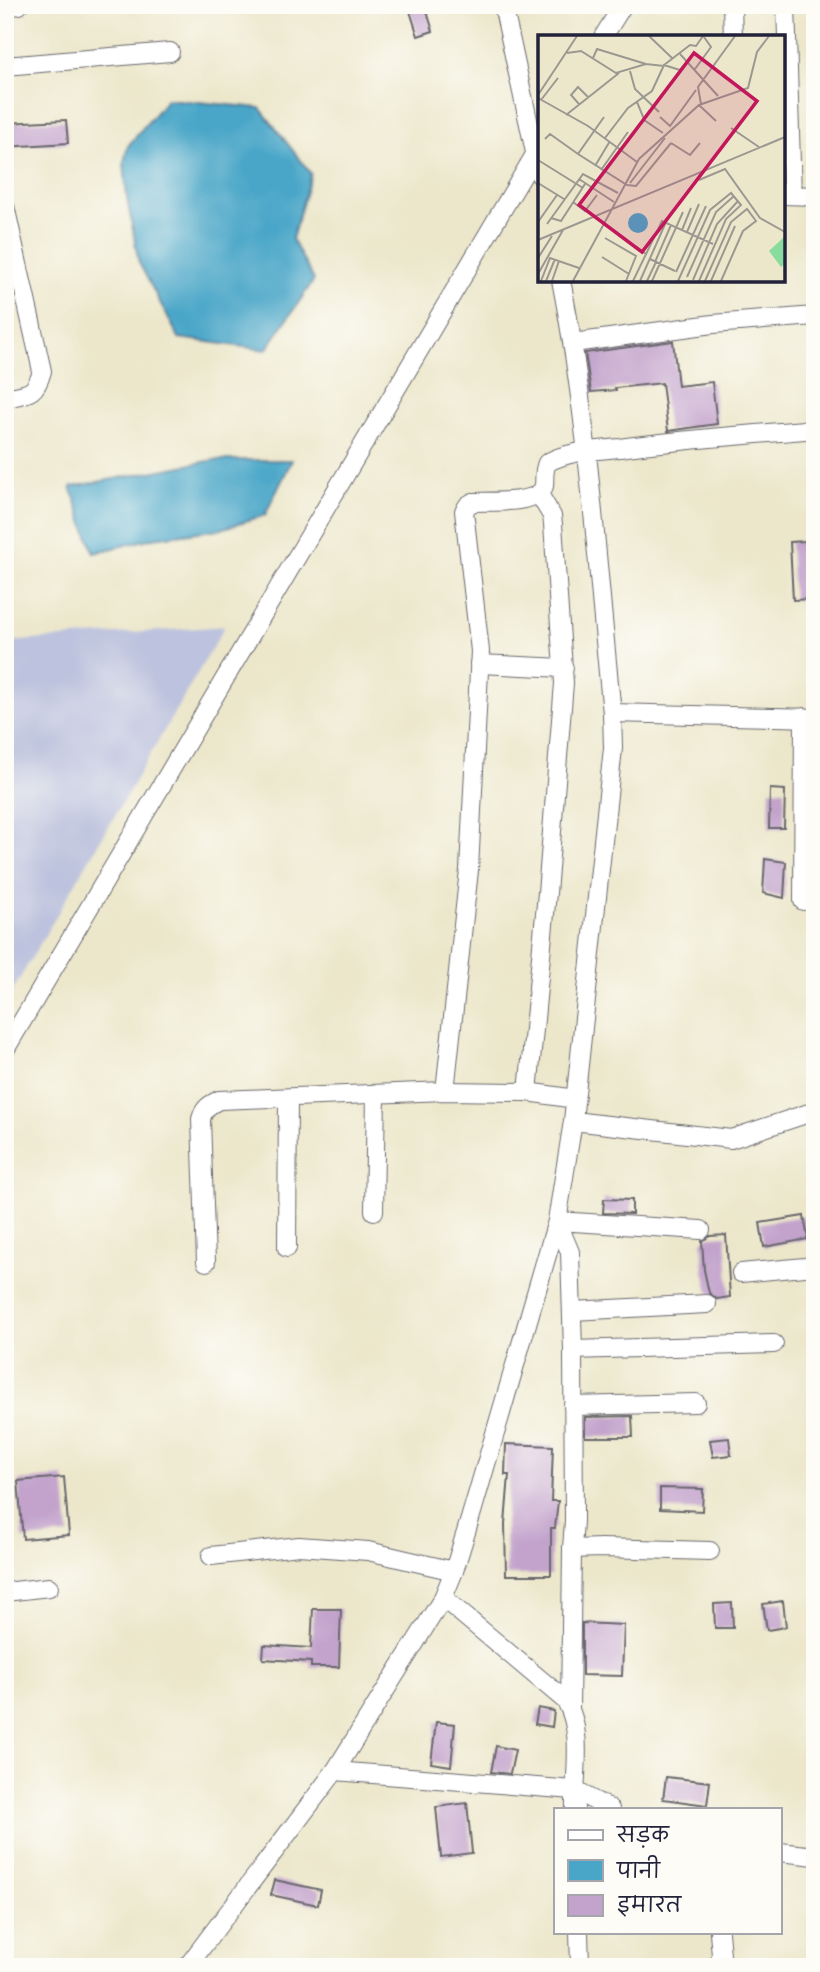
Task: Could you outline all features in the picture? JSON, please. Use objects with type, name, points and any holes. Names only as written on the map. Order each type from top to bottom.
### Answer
[{"type":"street","points":[[5,7],[19,5]]},
{"type":"street","points":[[5,1050],[538,150],[503,5]]},
{"type":"street","points":[[604,35],[623,5]]},
{"type":"street","points":[[732,5],[733,35]]},
{"type":"street","points":[[786,5],[788,195],[815,196]]},
{"type":"street","points":[[5,66],[170,52]]},
{"type":"street","points":[[5,206],[42,371],[35,388],[29,393],[5,398]]},
{"type":"street","points":[[187,1967],[335,1771],[443,1598],[454,1572],[557,1221],[573,1121],[613,748],[612,713],[586,452],[573,343],[561,282]]},
{"type":"street","points":[[573,343],[713,324],[815,316]]},
{"type":"street","points":[[445,1091],[469,870],[480,651],[464,511],[474,502],[530,499],[544,488],[543,471],[547,464],[586,452],[815,429]]},
{"type":"street","points":[[528,1092],[564,683],[552,516],[539,494]]},
{"type":"street","points":[[479,664],[564,668]]},
{"type":"street","points":[[612,713],[810,718],[803,901]]},
{"type":"street","points":[[206,1262],[201,1119],[209,1104],[219,1100],[445,1091],[528,1092],[575,1098]]},
{"type":"street","points":[[374,1211],[376,1094]]},
{"type":"street","points":[[287,1248],[288,1098]]},
{"type":"street","points":[[573,1121],[731,1139],[815,1111]]},
{"type":"street","points":[[557,1221],[701,1230]]},
{"type":"street","points":[[557,1221],[570,1252],[572,1311],[574,1521],[570,1709]]},
{"type":"street","points":[[741,1273],[815,1266]]},
{"type":"street","points":[[572,1311],[707,1304]]},
{"type":"street","points":[[573,1350],[774,1344]]},
{"type":"street","points":[[573,1406],[696,1403]]},
{"type":"street","points":[[211,1556],[299,1546],[368,1551],[454,1572]]},
{"type":"street","points":[[572,1549],[710,1551]]},
{"type":"street","points":[[5,1592],[49,1587]]},
{"type":"street","points":[[443,1598],[566,1701],[577,1733],[575,1808]]},
{"type":"street","points":[[335,1771],[574,1790],[609,1808]]},
{"type":"street","points":[[782,1852],[815,1856]]},
{"type":"street","points":[[579,1934],[580,1967]]},
{"type":"street","points":[[719,1934],[722,1967]]},
{"type":"shaded area","points":[[225,626],[5,1004],[5,642]]},
{"type":"water","points":[[167,99],[260,108],[311,174],[292,239],[314,280],[266,350],[179,338],[139,263],[127,198],[124,162],[128,146]]},
{"type":"water","points":[[214,460],[292,460],[265,515],[221,529],[153,538],[94,553],[71,487]]},
{"type":"building","points":[[425,5],[433,31],[418,36],[409,8]]},
{"type":"building","points":[[66,120],[68,143],[5,147],[5,123]]},
{"type":"building","points":[[673,341],[678,386],[712,382],[717,424],[668,431],[662,383],[591,392],[585,353]]},
{"type":"building","points":[[807,541],[810,599],[793,600],[790,542]]},
{"type":"building","points":[[770,789],[785,790],[784,828],[769,828]]},
{"type":"building","points":[[765,859],[786,862],[784,898],[763,893]]},
{"type":"building","points":[[604,1199],[632,1200],[632,1214],[603,1213]]},
{"type":"building","points":[[804,1216],[808,1239],[764,1247],[760,1223]]},
{"type":"building","points":[[726,1235],[730,1297],[717,1299],[709,1293],[702,1241],[710,1236]]},
{"type":"building","points":[[632,1416],[633,1437],[585,1437],[585,1417]]},
{"type":"building","points":[[729,1438],[731,1455],[713,1457],[710,1440]]},
{"type":"building","points":[[506,1444],[553,1446],[551,1501],[558,1501],[555,1528],[551,1528],[551,1575],[506,1575],[505,1524],[509,1475],[505,1475]]},
{"type":"building","points":[[64,1477],[69,1535],[23,1539],[18,1481]]},
{"type":"building","points":[[660,1488],[703,1489],[702,1511],[660,1509]]},
{"type":"building","points":[[783,1601],[786,1627],[767,1630],[763,1604]]},
{"type":"building","points":[[732,1603],[733,1628],[715,1628],[714,1604]]},
{"type":"building","points":[[313,1609],[341,1609],[339,1667],[311,1667],[311,1662],[263,1659],[264,1645],[311,1648]]},
{"type":"building","points":[[582,1623],[624,1625],[622,1676],[582,1675]]},
{"type":"building","points":[[538,1708],[554,1711],[552,1727],[535,1724]]},
{"type":"building","points":[[436,1722],[455,1724],[451,1766],[431,1763]]},
{"type":"building","points":[[496,1746],[515,1750],[510,1774],[491,1772]]},
{"type":"building","points":[[666,1777],[710,1782],[707,1805],[663,1799]]},
{"type":"building","points":[[467,1803],[472,1853],[441,1857],[436,1807]]},
{"type":"building","points":[[275,1880],[321,1890],[318,1905],[271,1895]]}]
